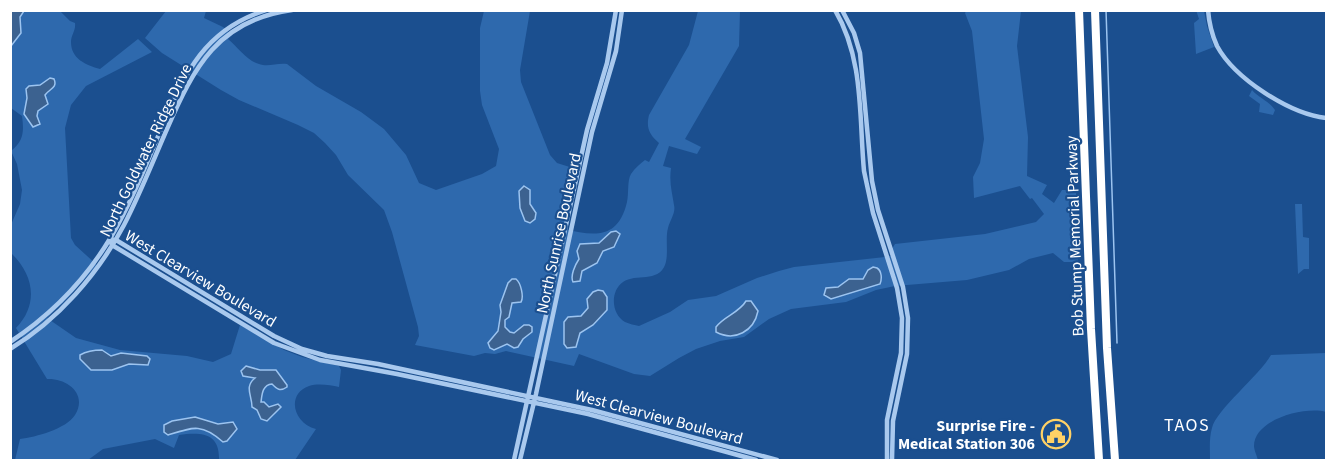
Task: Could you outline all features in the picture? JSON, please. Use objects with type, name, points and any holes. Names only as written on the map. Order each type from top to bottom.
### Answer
[{"type":"highway","name":"Bob Stump Memorial Parkway","points":[[1079,10],[1091,329],[1099,460]]},
{"type":"highway","name":"Bob Stump Memorial Parkway","points":[[1095,10],[1107,348],[1114,460]]},
{"type":"street","name":"North Goldwater Ridge Drive","points":[[113,239],[190,68],[202,52],[226,30],[247,17],[266,10]]},
{"type":"street","name":"North Goldwater Ridge Drive","points":[[10,342],[40,320],[66,296],[113,239],[142,186],[184,91],[201,63],[217,45],[239,29],[262,18],[292,10]]},
{"type":"street","name":"North Sunrise Boulevard","points":[[518,458],[541,360],[586,130],[607,63],[616,10]]},
{"type":"street","name":"North Sunrise Boulevard","points":[[543,346],[592,132],[614,57],[622,10]]},
{"type":"street","points":[[835,10],[848,35],[855,61],[867,188],[897,288],[901,311],[902,342],[888,411],[886,460]]},
{"type":"street","points":[[842,10],[854,33],[861,60],[873,190],[904,290],[908,318],[907,354],[894,421],[892,460]]},
{"type":"street","points":[[1208,10],[1211,29],[1217,45],[1233,67],[1289,108],[1310,116],[1326,118]]},
{"type":"street","name":"West Clearview Boulevard","points":[[333,360],[274,336],[113,239],[112,245],[274,343],[309,357],[625,418],[777,460]]},
{"type":"street","name":"North Goldwater Ridge Drive","points":[[10,348],[64,306],[94,272],[112,245]]},
{"type":"street","name":"North Sunrise Boulevard","points":[[532,399],[541,360]]},
{"type":"street","name":"West Clearview Boulevard","points":[[532,399],[756,460]]},
{"type":"shaded area","points":[[11,10],[24,11],[20,17],[21,33],[11,46]]},
{"type":"shaded area","points":[[967,10],[1021,11],[1017,46],[1028,137],[1027,176],[1047,185],[1042,194],[1054,203],[1062,190],[1076,190],[1078,262],[1064,262],[1053,253],[1029,259],[1009,270],[967,280],[895,286],[876,290],[846,302],[791,309],[769,319],[744,337],[720,341],[696,349],[650,376],[634,374],[579,354],[574,366],[506,351],[474,356],[415,345],[419,336],[418,327],[384,210],[348,175],[336,155],[314,133],[221,90],[162,53],[145,38],[166,11],[206,11],[204,18],[223,27],[232,35],[228,39],[253,61],[263,65],[287,64],[316,86],[361,112],[384,129],[406,155],[419,183],[436,190],[482,174],[496,166],[499,149],[482,105],[480,91],[480,28],[484,11],[530,11],[520,70],[521,82],[550,155],[557,163],[576,169],[564,229],[595,234],[611,229],[618,223],[627,202],[631,174],[645,160],[649,162],[659,143],[649,130],[649,115],[689,45],[698,11],[740,11],[739,46],[685,139],[701,147],[697,154],[669,146],[663,166],[671,168],[674,208],[667,232],[665,265],[657,274],[623,282],[614,297],[615,308],[620,318],[639,326],[670,312],[688,300],[716,296],[757,278],[794,267],[885,257],[894,255],[892,249],[895,244],[985,234],[1036,222],[1044,214],[1020,186],[974,198],[973,177],[980,163],[984,139],[972,31],[965,13]]},
{"type":"shaded area","points":[[1196,10],[1204,11],[1214,47],[1196,54],[1194,23],[1199,19]]},
{"type":"shaded area","points":[[11,11],[60,11],[75,23],[71,42],[76,57],[100,69],[138,39],[152,52],[86,86],[71,105],[65,128],[71,238],[75,245],[97,265],[47,318],[76,338],[120,350],[187,356],[213,362],[231,354],[240,325],[284,350],[339,366],[341,370],[339,387],[313,385],[297,395],[295,408],[298,415],[308,426],[316,429],[295,460],[219,460],[216,444],[212,439],[201,434],[194,434],[179,435],[174,448],[155,439],[103,449],[88,460],[15,460],[20,439],[42,434],[65,424],[75,415],[79,400],[68,384],[47,379],[16,328],[28,309],[31,290],[25,271],[11,253],[10,227],[20,204],[22,190],[17,164],[11,151],[21,139],[23,126],[22,116],[11,108]]},
{"type":"shaded area","points":[[50,78],[54,79],[55,84],[45,95],[48,104],[38,111],[40,124],[33,127],[24,114],[26,89],[29,86],[40,85]]},
{"type":"shaded area","points":[[1252,90],[1273,107],[1275,110],[1273,115],[1259,112],[1260,104],[1249,96]]},
{"type":"shaded area","points":[[524,186],[530,190],[530,204],[536,213],[535,219],[530,223],[525,221],[520,208],[519,191]]},
{"type":"shaded area","points":[[1295,204],[1302,204],[1303,237],[1309,238],[1309,269],[1304,269],[1298,274]]},
{"type":"shaded area","points":[[616,231],[620,234],[614,247],[603,251],[597,263],[582,271],[580,281],[573,282],[580,244],[599,243],[611,232]]},
{"type":"shaded area","points":[[873,267],[880,271],[880,284],[831,299],[824,295],[826,288],[838,287],[849,279],[863,279],[868,270]]},
{"type":"shaded area","points":[[516,279],[519,284],[522,300],[512,303],[509,317],[505,320],[505,327],[514,333],[524,325],[529,325],[532,327],[532,332],[523,339],[518,347],[514,348],[507,344],[494,350],[488,343],[498,331],[500,305],[508,283]]},
{"type":"shaded area","points":[[598,290],[603,291],[607,297],[607,310],[593,325],[580,333],[576,347],[567,348],[564,344],[564,322],[568,317],[581,316],[588,308],[587,299]]},
{"type":"shaded area","points":[[746,301],[751,301],[758,311],[748,329],[743,333],[730,336],[716,332],[719,323]]},
{"type":"shaded area","points":[[102,350],[111,356],[121,353],[147,356],[150,359],[148,365],[129,364],[112,370],[91,370],[80,359],[80,355]]},
{"type":"shaded area","points":[[1326,353],[1326,412],[1294,413],[1262,428],[1256,437],[1254,446],[1258,460],[1210,460],[1210,436],[1215,421],[1271,355]]},
{"type":"shaded area","points":[[246,366],[260,370],[276,370],[287,385],[280,390],[272,384],[264,388],[261,402],[269,407],[278,404],[281,407],[267,421],[261,419],[257,410],[252,407],[249,388],[255,378],[243,376],[241,371]]},
{"type":"shaded area","points":[[195,417],[218,424],[233,422],[237,429],[227,441],[223,442],[203,429],[184,430],[168,435],[164,432],[164,425],[172,421]]},
{"type":"waterway","points":[[1106,10],[1117,343]]},
{"type":"place","name":"Surprise Fire - Medical Station 306","points":[[1056,434]]},
{"type":"district","name":"TAOS","points":[[1187,425]]}]
